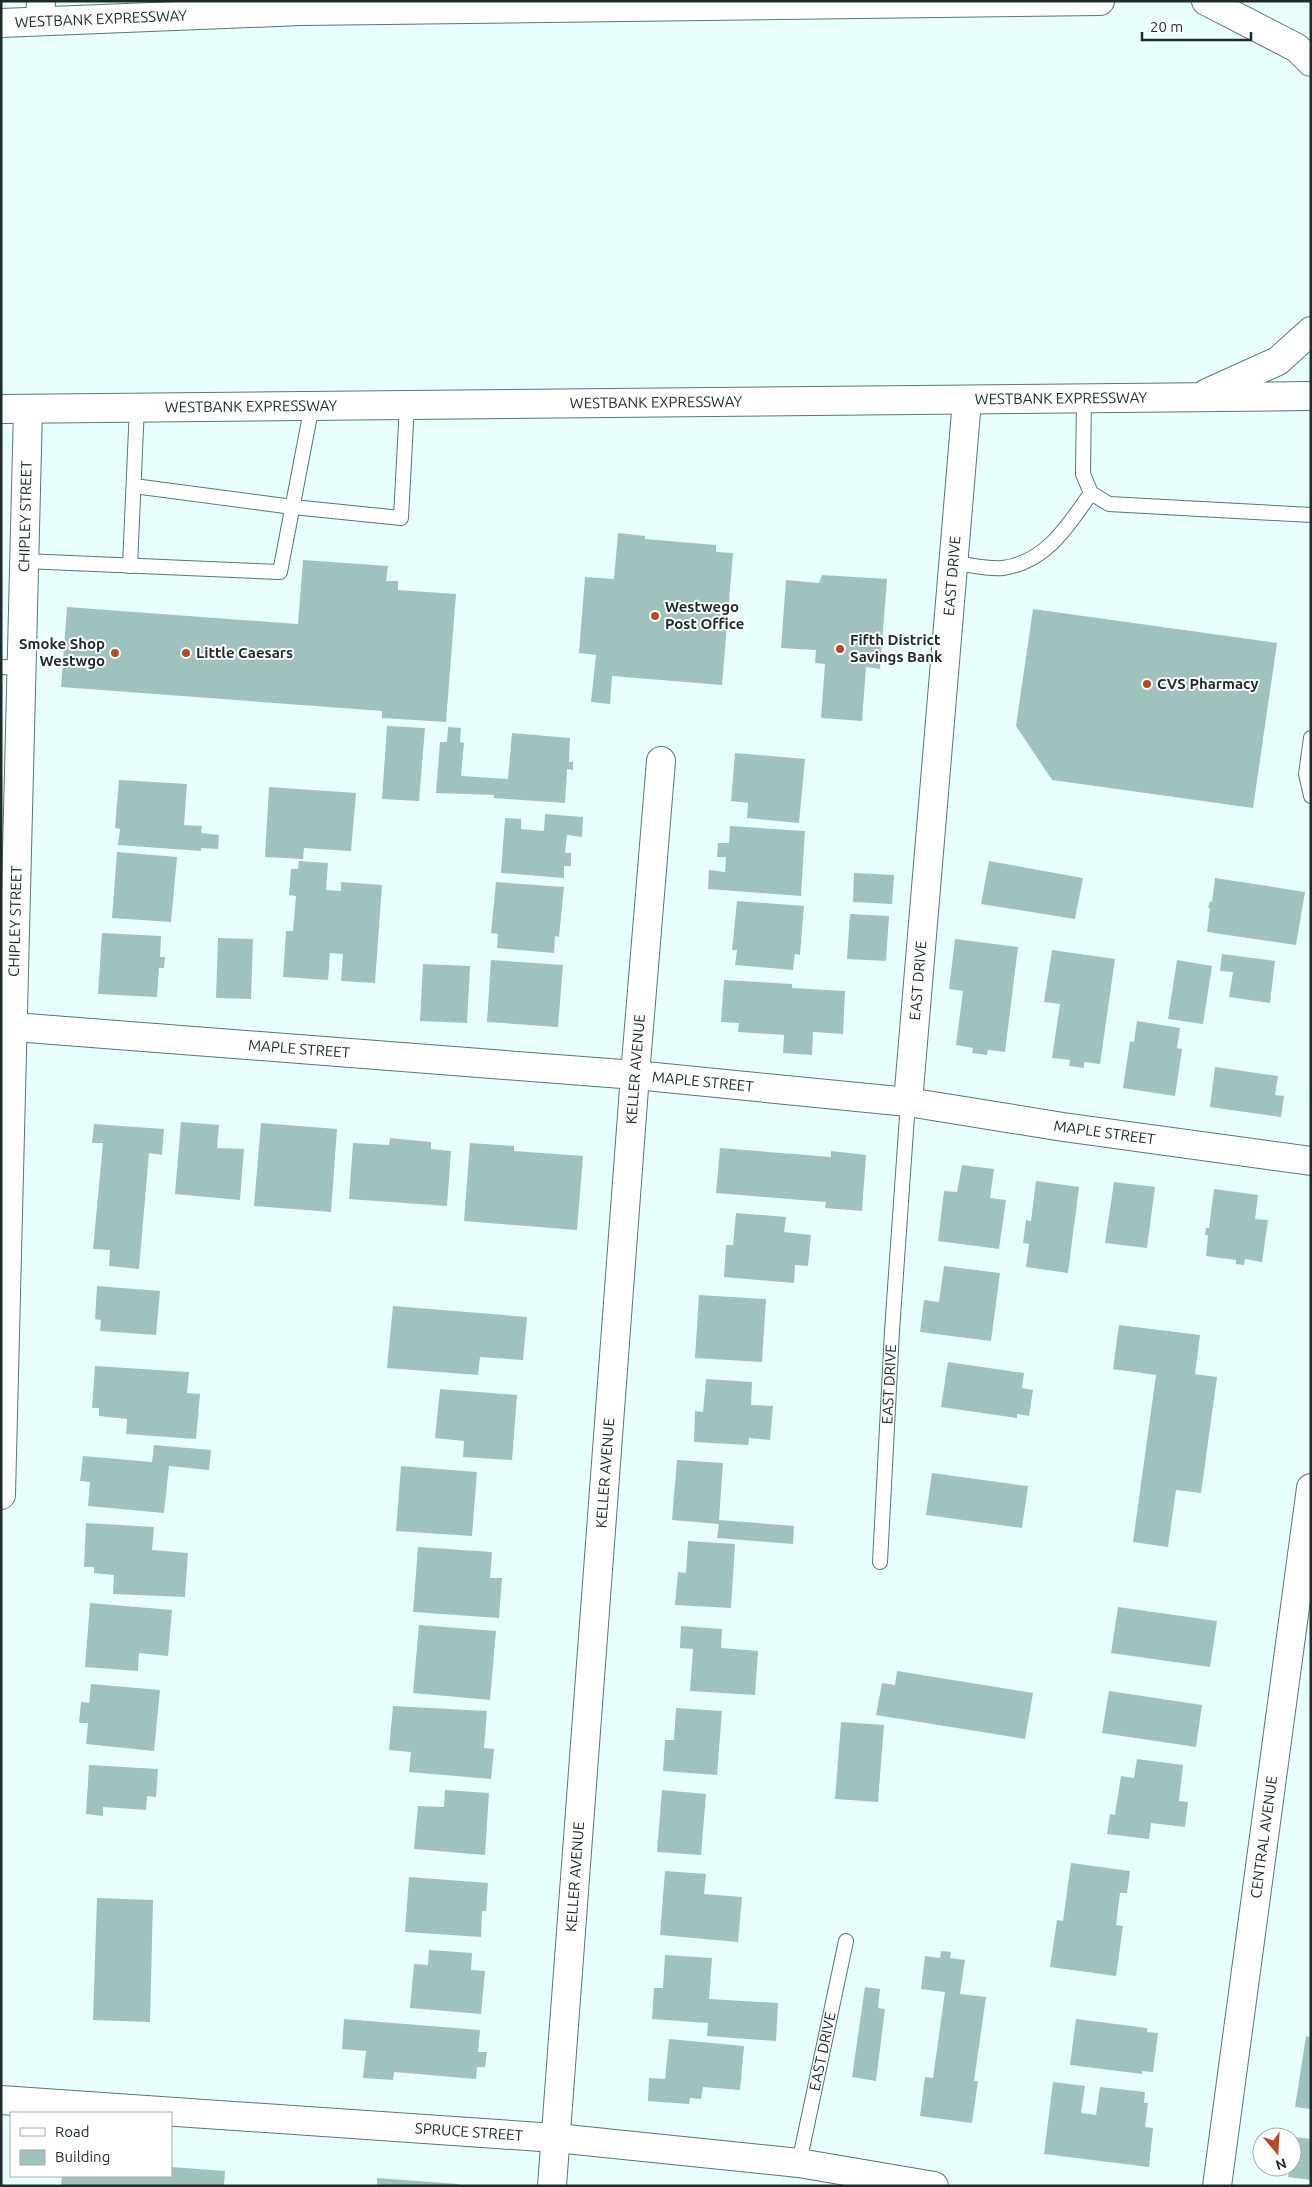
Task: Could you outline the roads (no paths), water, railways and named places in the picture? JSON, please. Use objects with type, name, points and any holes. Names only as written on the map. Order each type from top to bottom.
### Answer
[{"type":"main road","name":"WESTBANK EXPRESSWAY","points":[[1,23],[41,11],[301,11],[455,5],[1100,1]]},
{"type":"main road","points":[[1206,1],[1297,48],[1311,62]]},
{"type":"main road","points":[[1199,397],[1278,361],[1311,330]]},
{"type":"main road","name":"WESTBANK EXPRESSWAY","points":[[1,409],[137,406],[1311,396]]},
{"type":"main road","name":"EAST DRIVE","points":[[908,1102],[967,400]]},
{"type":"main road","name":"CHIPLEY STREET","points":[[1,1495],[12,668],[24,561],[28,409]]},
{"type":"main road","name":"KELLER AVENUE","points":[[552,2186],[635,1075],[661,761]]},
{"type":"main road","name":"MAPLE STREET","points":[[7,1027],[635,1075],[908,1102],[1063,1127],[1311,1161]]},
{"type":"main road","name":"CENTRAL AVENUE","points":[[1217,2186],[1311,1488]]},
{"type":"main road","name":"SPRUCE STREET","points":[[1,2100],[556,2138],[800,2163],[934,2186]]},
{"type":"lane","points":[[1084,398],[1084,474],[1091,493],[1109,504],[1311,515]]},
{"type":"lane","points":[[134,486],[293,507],[401,518],[407,404]]},
{"type":"lane","points":[[24,561],[280,572],[312,405]]},
{"type":"lane","points":[[130,566],[137,406]]},
{"type":"lane","points":[[953,563],[1001,568],[1024,563],[1057,540],[1091,493]]},
{"type":"lane","points":[[1311,738],[1306,774],[1311,796]]},
{"type":"lane","name":"EAST DRIVE","points":[[880,1562],[892,1331],[908,1102]]},
{"type":"lane","name":"EAST DRIVE","points":[[800,2163],[846,1941]]},
{"type":"place","name":"Westwego Post Office","points":[[655,616]]},
{"type":"place","name":"Fifth District Savings Bank","points":[[840,649]]},
{"type":"place","name":"Smoke Shop Westwgo","points":[[115,653]]},
{"type":"place","name":"Little Caesars","points":[[186,653]]},
{"type":"place","name":"CVS Pharmacy","points":[[1147,684]]}]
